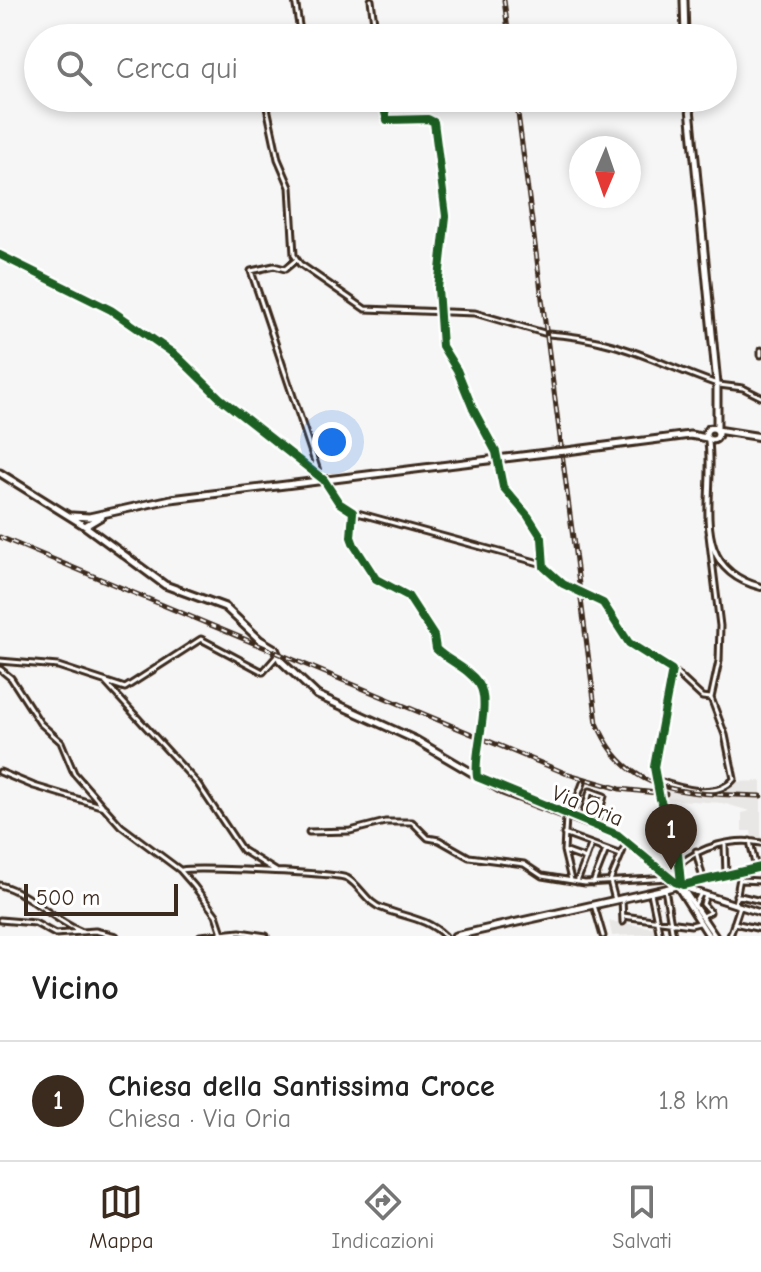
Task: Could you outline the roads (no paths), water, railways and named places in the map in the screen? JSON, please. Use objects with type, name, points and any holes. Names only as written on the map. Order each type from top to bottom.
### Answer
[{"type":"main road","points":[[681,0],[684,24]]},
{"type":"main road","points":[[690,112],[717,384],[716,439]]},
{"type":"main road","points":[[708,438],[708,429],[716,410]]},
{"type":"main road","points":[[68,515],[91,517],[130,508],[322,479],[567,451],[690,435],[708,429],[761,437]]},
{"type":"main road","points":[[690,435],[716,439],[736,435]]},
{"type":"main road","name":"Via Oria","points":[[0,473],[101,537],[165,585],[225,607],[262,642],[275,649],[277,656],[317,695],[416,740],[477,777],[627,841],[680,885]]},
{"type":"main road","points":[[84,526],[99,517],[130,508]]},
{"type":"main road","points":[[84,526],[91,517]]},
{"type":"main road","points":[[99,517],[94,525],[101,537]]},
{"type":"main road","points":[[455,936],[758,868]]},
{"type":"street","points":[[295,0],[299,24]]},
{"type":"street","points":[[371,0],[374,24]]},
{"type":"street","points":[[268,112],[278,159],[290,187],[296,260],[365,309],[475,313],[546,334],[588,336],[629,347],[717,384],[743,388],[761,397]]},
{"type":"street","points":[[385,112],[387,120],[428,119],[434,122],[446,216],[439,257],[438,314],[442,346],[457,370],[496,452],[504,489],[527,514],[542,538],[543,564]]},
{"type":"street","points":[[0,255],[111,310],[177,356],[221,399],[322,479],[339,503],[353,512],[543,564],[563,584],[603,603],[629,643],[672,669],[702,697],[711,698]]},
{"type":"street","points":[[296,260],[285,269],[274,266],[251,271],[322,479]]},
{"type":"street","points":[[656,780],[704,790],[733,781],[725,735],[711,698],[719,661],[720,626],[709,535],[708,438]]},
{"type":"street","points":[[709,453],[716,439]]},
{"type":"street","points":[[353,512],[352,541],[376,579],[408,596],[434,636],[436,649],[456,661],[480,685],[483,706],[477,777]]},
{"type":"street","points":[[709,535],[723,566],[740,580],[761,587]]},
{"type":"street","points":[[0,661],[58,666],[125,688],[201,639],[263,672],[277,656]]},
{"type":"street","points":[[0,669],[11,678],[40,723],[61,742],[74,773],[104,807],[121,826],[180,870],[209,904],[222,936]]},
{"type":"street","points":[[672,669],[654,758],[656,780],[676,835],[680,885],[712,936]]},
{"type":"street","points":[[104,681],[198,784],[242,850],[278,872]]},
{"type":"street","points":[[0,772],[34,786],[104,807]]},
{"type":"street","points":[[571,880],[564,851],[564,834],[568,816],[583,783]]},
{"type":"street","points":[[582,821],[590,791],[604,796],[595,827]]},
{"type":"street","points":[[309,832],[350,831],[385,822],[412,822],[428,838],[439,840],[469,857],[524,864],[538,875],[593,883],[669,878]]},
{"type":"street","points":[[564,834],[621,855]]},
{"type":"street","points":[[615,900],[610,881],[627,841]]},
{"type":"street","points":[[680,864],[696,851],[750,841],[761,843]]},
{"type":"street","points":[[750,841],[758,868]]},
{"type":"street","points":[[577,882],[591,845]]},
{"type":"street","points":[[725,845],[726,875]]},
{"type":"street","points":[[593,883],[606,850]]},
{"type":"street","points":[[564,851],[586,859]]},
{"type":"street","points":[[696,851],[703,880]]},
{"type":"street","points":[[180,870],[215,866],[256,873],[345,877],[377,906],[430,922],[445,936]]},
{"type":"street","points":[[730,936],[741,872]]},
{"type":"street","points":[[739,880],[761,881]]},
{"type":"street","points":[[0,885],[31,900],[56,920],[83,932]]},
{"type":"street","points":[[680,885],[761,913]]},
{"type":"street","points":[[680,885],[700,920]]},
{"type":"street","points":[[665,889],[673,936]]},
{"type":"street","points":[[650,892],[658,936]]},
{"type":"street","points":[[694,906],[703,894]]},
{"type":"street","points":[[623,916],[671,923],[700,920],[710,912],[703,904],[703,894]]},
{"type":"street","points":[[736,895],[761,901]]},
{"type":"street","points":[[622,898],[623,922]]},
{"type":"street","points":[[594,905],[603,936]]},
{"type":"street","points":[[0,920],[35,923],[55,934],[83,932],[116,936]]},
{"type":"street","points":[[734,923],[761,929]]},
{"type":"street","points":[[200,936],[240,932],[266,936]]},
{"type":"railway","points":[[504,0],[507,24]]},
{"type":"railway","points":[[518,112],[597,723],[610,748],[626,766],[644,779],[687,792],[761,796]]},
{"type":"railway","points":[[0,537],[565,773],[620,789],[666,794]]},
{"type":"place","name":"Chiesa della Santissima Croce","points":[[671,870]]}]
